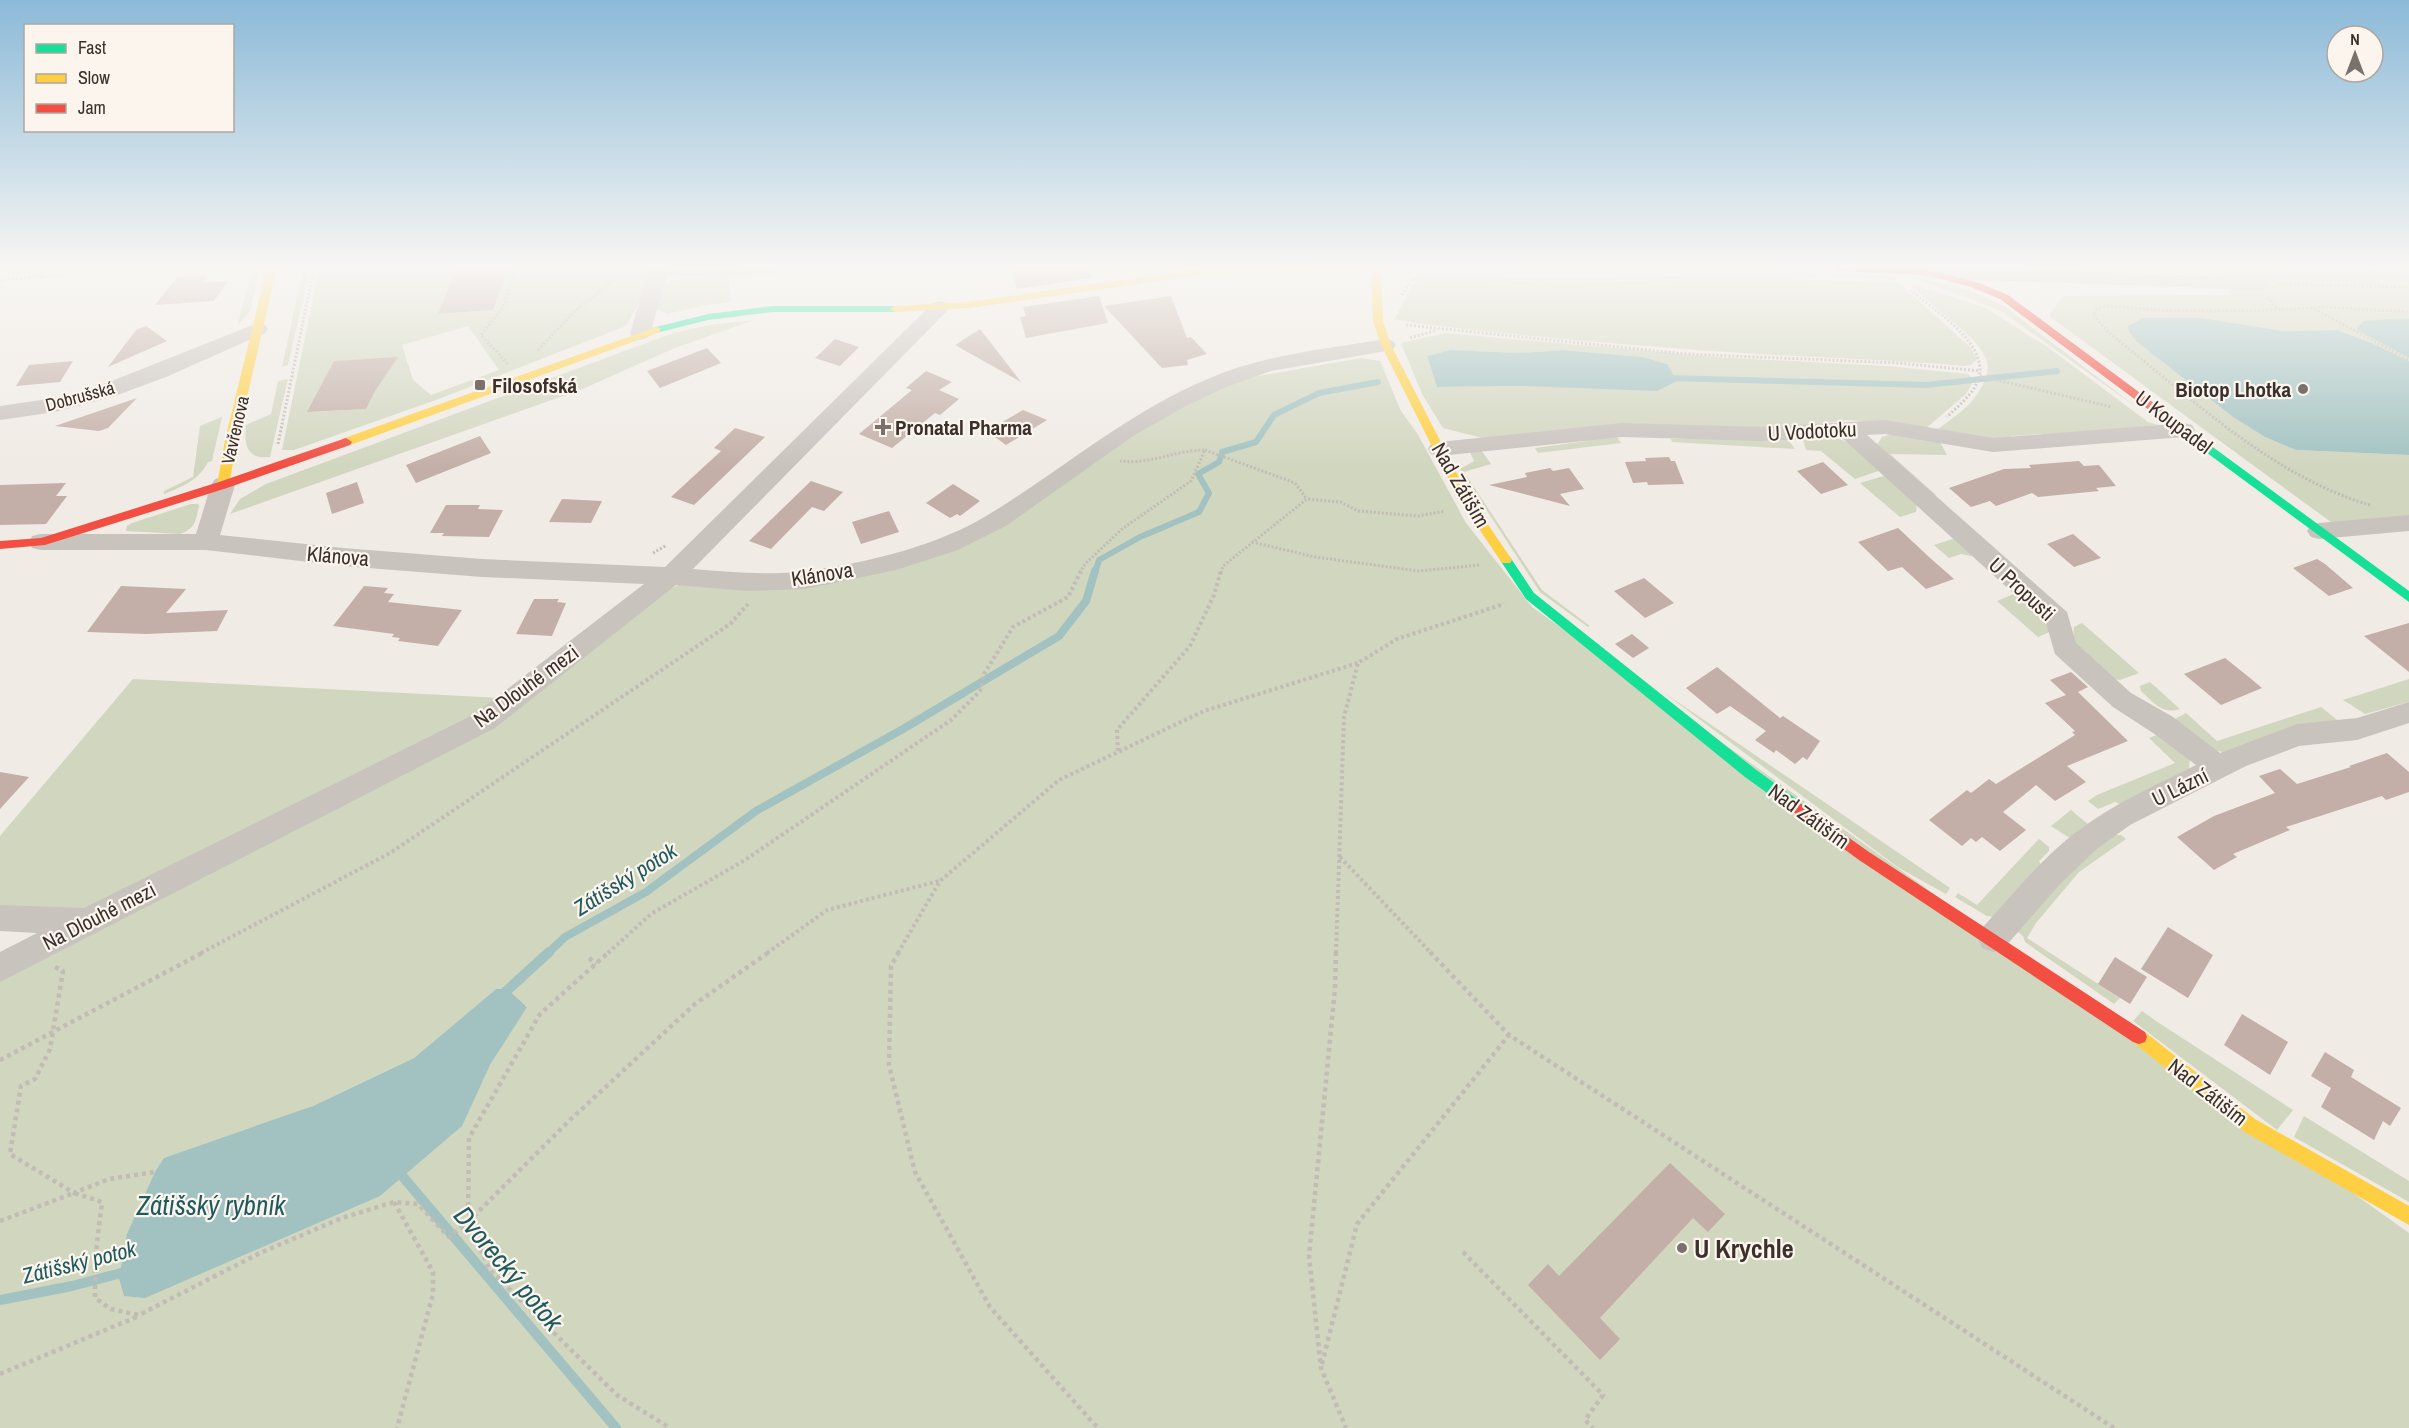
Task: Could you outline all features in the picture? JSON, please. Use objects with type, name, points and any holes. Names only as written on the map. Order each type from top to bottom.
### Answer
[{"type":"street","name":"Dobrušská","points":[[0,413],[53,406],[96,395],[245,335]]},
{"type":"street","name":"Vavřenova","points":[[223,485],[231,440],[257,335]]},
{"type":"street","points":[[206,542],[223,485],[486,393],[638,335]]},
{"type":"street","name":"Na Dlouhé mezi","points":[[0,968],[87,921],[485,721],[671,576],[912,335]]},
{"type":"street","name":"Nad Zátiším","points":[[1385,335],[1386,345],[1471,507],[1530,596],[1750,773],[1864,856],[1993,938],[2126,1027],[2249,1125],[2409,1216]]},
{"type":"street","name":"U Koupadel","points":[[2056,335],[2409,597]]},
{"type":"street","name":"Klánova","points":[[0,545],[41,542],[206,542],[482,568],[671,576],[746,582],[805,580],[896,561],[949,544],[998,520],[1125,431],[1176,402],[1218,382],[1267,365],[1386,345]]},
{"type":"street","name":"U Vodotoku","points":[[1439,449],[1622,430],[1761,434],[1885,427],[1993,446],[2184,430]]},
{"type":"street","name":"U Propusti","points":[[1847,430],[2058,619],[2064,647],[2122,700],[2163,725],[2219,768]]},
{"type":"street","name":"Klánova","points":[[41,542],[223,485]]},
{"type":"street","points":[[2319,531],[2409,522]]},
{"type":"street","name":"U Lázní","points":[[1993,938],[2051,874],[2087,840],[2120,817],[2236,758],[2297,735],[2357,729],[2409,712]]},
{"type":"street","points":[[0,918],[87,921]]},
{"type":"path","points":[[276,455],[300,335]]},
{"type":"path","points":[[481,335],[509,365]]},
{"type":"path","points":[[533,355],[552,335]]},
{"type":"path","points":[[1386,345],[1422,335]]},
{"type":"path","points":[[1496,335],[1686,354],[1898,363],[1980,375],[2120,409]]},
{"type":"path","points":[[1927,434],[1958,408],[1975,388],[1980,375],[1978,354],[1963,335]]},
{"type":"path","points":[[2112,335],[2212,414],[2297,475],[2338,495],[2375,506]]},
{"type":"path","points":[[2362,335],[2409,360]]},
{"type":"path","points":[[1091,456],[1131,463],[1156,461],[1184,451],[1205,450],[1295,483],[1307,499]]},
{"type":"path","points":[[670,1428],[617,1395],[490,1270],[468,1222],[469,1138],[540,1014],[651,914],[745,860],[951,720],[980,691],[984,674],[1013,627],[1068,597],[1085,564],[1122,530],[1191,481],[1205,450]]},
{"type":"path","points":[[1118,751],[1116,730],[1190,646],[1214,594],[1223,566],[1307,499],[1341,502],[1358,511],[1418,516],[1471,507]]},
{"type":"path","points":[[646,555],[674,540]]},
{"type":"path","points":[[1252,542],[1316,557],[1419,571],[1508,562]]},
{"type":"path","points":[[0,1060],[390,853],[730,624],[768,581]]},
{"type":"path","points":[[1101,1428],[1095,1425],[990,1307],[915,1172],[889,1065],[891,966],[940,881],[1059,780],[1204,711],[1358,663],[1398,639],[1530,596]]},
{"type":"path","points":[[1346,1428],[1322,1368],[1309,1256],[1335,988],[1344,717],[1358,663]]},
{"type":"path","points":[[1340,857],[1509,1035],[1665,1134],[1732,1178],[1756,1197],[2114,1428]]},
{"type":"path","points":[[0,1374],[139,1315],[260,1253],[342,1218],[394,1202],[418,1204],[449,1237],[461,1230],[570,1120],[695,1004],[827,910],[940,881]]},
{"type":"path","points":[[48,942],[46,963],[63,971],[50,1049],[35,1079],[21,1086],[10,1154],[74,1193],[102,1202],[95,1259],[95,1299],[111,1309],[139,1315]]},
{"type":"path","points":[[589,958],[596,964]]},
{"type":"path","points":[[1322,1368],[1358,1224],[1509,1035]]},
{"type":"path","points":[[0,1221],[109,1179],[155,1172]]},
{"type":"path","points":[[394,1202],[433,1272],[434,1294],[397,1428]]},
{"type":"path","points":[[1463,1252],[1603,1395],[1585,1420],[1593,1428]]},
{"type":"green space","points":[[289,335],[295,335],[288,365],[282,367]]},
{"type":"green space","points":[[306,335],[438,335],[402,345],[413,380],[431,395],[499,370],[474,335],[604,335],[436,400],[294,450],[282,450]],"holes":[[[390,358],[366,409],[312,412],[334,361]]]},
{"type":"green space","points":[[669,335],[713,335],[675,348],[580,390],[230,514],[240,499],[266,484]]},
{"type":"green space","points":[[1438,335],[1463,335],[1714,357],[1886,366],[1968,374],[1974,380],[1966,394],[1924,430],[1893,424],[1847,420],[1792,429],[1482,438],[1443,428],[1422,394],[1401,343]],"holes":[[[1450,350],[1521,353],[1563,350],[1643,357],[1667,364],[1522,386],[1437,387],[1427,356]]]},
{"type":"green space","points":[[1521,335],[1956,335],[1970,347],[1977,359],[1971,365],[1964,366],[1716,351]]},
{"type":"green space","points":[[1968,335],[2028,335],[2148,422],[2158,425],[2046,436],[2041,434],[2010,436],[2011,440],[1990,440],[1934,432],[1972,401],[1983,384],[1988,366],[1983,352]]},
{"type":"green space","points":[[2034,335],[2042,335],[2139,409]]},
{"type":"green space","points":[[2075,335],[2139,335],[2137,342],[2233,417],[2265,437],[2296,450],[2409,455],[2409,519],[2335,525]]},
{"type":"green space","points":[[2349,335],[2365,335],[2409,358],[2409,361]]},
{"type":"green space","points":[[1361,358],[1380,361],[1401,411],[1417,433],[1466,523],[1532,607],[2409,1233],[2409,1428],[0,1428],[0,978],[494,724],[654,595],[681,584],[894,570],[1135,430],[1241,379]],"holes":[[[496,989],[527,1006],[490,1065],[144,1199],[155,1172],[313,1106],[414,1058]]]},
{"type":"green space","points":[[288,379],[270,457],[256,456],[251,453],[246,444],[246,425],[271,414],[278,381]]},
{"type":"green space","points":[[222,417],[212,461],[208,462],[200,474],[189,482],[164,494],[164,491],[193,477],[200,426]]},
{"type":"green space","points":[[1892,434],[1940,442],[1947,455],[1890,454],[1936,495],[1933,497],[1877,445],[1882,437]]},
{"type":"green space","points":[[1802,436],[1829,437],[1846,442],[1854,446],[1881,470],[1855,479],[1821,451],[1806,450]]},
{"type":"green space","points":[[1588,437],[1617,437],[1621,443],[1538,453],[1535,448],[1587,441]]},
{"type":"green space","points":[[1787,438],[1795,449],[1672,442],[1671,439]]},
{"type":"green space","points":[[1469,450],[1481,450],[1491,464],[1464,472],[1542,590],[1590,626],[1588,627],[1540,592],[1460,469],[1474,461]]},
{"type":"green space","points":[[1884,476],[1911,496],[1917,506],[1916,512],[1900,517],[1860,483]]},
{"type":"green space","points":[[191,504],[198,504],[198,511],[194,524],[185,532],[180,534],[126,531],[127,526],[132,523]]},
{"type":"green space","points":[[1956,538],[1975,554],[1971,556],[1961,554],[1949,558],[1934,545]]},
{"type":"green space","points":[[2016,593],[2048,614],[2050,632],[2038,637],[1997,601]]},
{"type":"green space","points":[[2082,623],[2139,673],[2120,680],[2113,679],[2092,663],[2080,650],[2074,636],[2074,627]]},
{"type":"green space","points":[[133,679],[501,698],[474,717],[87,910],[0,908],[0,836]]},
{"type":"green space","points":[[2409,679],[2409,702],[2365,714],[2343,700]]},
{"type":"green space","points":[[2150,682],[2180,709],[2163,709],[2154,703],[2141,691],[2140,686]]},
{"type":"green space","points":[[1663,692],[1950,888],[1946,894],[1899,868]]},
{"type":"green space","points":[[2321,707],[2341,723],[2223,752],[2211,750],[2173,720],[2186,713],[2217,741]]},
{"type":"green space","points":[[2157,735],[2190,758],[2189,769],[2120,804],[2115,802],[2098,809],[2088,801],[2097,795],[2175,763],[2149,738]]},
{"type":"green space","points":[[2071,810],[2088,824],[2088,829],[2074,838],[2068,837],[2051,826]]},
{"type":"green space","points":[[2116,835],[2121,835],[2126,839],[2079,872],[2036,923],[2027,938],[2120,998],[2114,1004],[2025,942],[2023,936],[2017,931],[2076,861]]},
{"type":"green space","points":[[2039,839],[2049,847],[2049,851],[2039,861],[2042,866],[1995,917],[1987,916],[1955,897],[1958,893],[1977,905]]},
{"type":"green space","points":[[2142,1011],[2293,1110],[2277,1130],[2133,1021]]},
{"type":"green space","points":[[2304,1116],[2409,1181],[2409,1202],[2294,1137]]},
{"type":"water","name":"Biotop Lhotka","points":[[2131,335],[2349,335],[2372,343],[2409,361],[2409,455],[2296,450],[2265,437],[2233,417],[2137,342]]},
{"type":"water","points":[[2365,335],[2409,335],[2409,358]]},
{"type":"water","points":[[1450,350],[1521,353],[1563,350],[1643,357],[1667,364],[1677,381],[1657,391],[1522,386],[1437,387],[1427,356]]},
{"type":"water","name":"Zátišský rybník","points":[[496,989],[507,989],[527,1007],[490,1065],[462,1126],[380,1196],[145,1298],[124,1296],[119,1278],[127,1234],[155,1172],[164,1158],[313,1106],[414,1058]]},
{"type":"building","points":[[132,335],[158,335],[167,341],[108,367]]},
{"type":"building","points":[[971,335],[984,335],[1021,382],[955,345]]},
{"type":"building","points":[[1025,335],[1044,335],[1026,338]]},
{"type":"building","points":[[1131,335],[1186,335],[1187,338],[1191,337],[1207,354],[1187,360],[1188,365],[1162,368]]},
{"type":"building","points":[[835,339],[859,347],[840,366],[815,358]]},
{"type":"building","points":[[707,348],[721,363],[660,388],[647,371]]},
{"type":"building","points":[[398,357],[366,409],[307,412],[334,361]]},
{"type":"building","points":[[73,361],[60,382],[16,386],[29,365]]},
{"type":"building","points":[[926,371],[952,382],[939,390],[959,399],[940,415],[935,413],[892,448],[859,434],[912,390],[906,388]]},
{"type":"building","points":[[137,398],[108,428],[99,431],[55,426]]},
{"type":"building","points":[[1023,410],[1047,420],[1006,445],[987,431]]},
{"type":"building","points":[[735,428],[765,437],[694,505],[671,497],[721,451],[714,448]]},
{"type":"building","points":[[480,436],[491,453],[416,483],[406,465]]},
{"type":"building","points":[[1669,457],[1671,461],[1675,461],[1684,484],[1633,483],[1625,462]]},
{"type":"building","points":[[2079,461],[2084,466],[2099,465],[2116,486],[2096,488],[2099,491],[2038,497],[2032,493],[1996,506],[1990,501],[1971,507],[1949,488],[2004,469],[2031,468],[2029,465]]},
{"type":"building","points":[[1823,462],[1848,485],[1821,494],[1797,471]]},
{"type":"building","points":[[1550,468],[1553,471],[1569,468],[1584,489],[1560,494],[1570,506],[1489,485],[1527,477],[1525,473]]},
{"type":"building","points":[[811,481],[843,492],[824,511],[812,507],[771,549],[749,541]]},
{"type":"building","points":[[357,482],[364,503],[332,514],[326,493]]},
{"type":"building","points":[[66,483],[56,496],[67,496],[46,524],[0,525],[0,485]]},
{"type":"building","points":[[953,484],[980,501],[960,516],[957,514],[950,518],[926,503]]},
{"type":"building","points":[[562,499],[602,501],[591,523],[549,522]]},
{"type":"building","points":[[446,505],[480,505],[478,509],[503,510],[489,537],[442,536],[444,533],[430,533]]},
{"type":"building","points":[[889,511],[899,532],[861,544],[852,522]]},
{"type":"building","points":[[1898,528],[1954,579],[1926,589],[1902,567],[1888,571],[1858,542]]},
{"type":"building","points":[[2073,534],[2101,558],[2074,567],[2047,544]]},
{"type":"building","points":[[2317,559],[2353,588],[2329,596],[2293,568]]},
{"type":"building","points":[[1644,578],[1674,603],[1645,618],[1614,591]]},
{"type":"building","points":[[121,586],[186,589],[166,613],[228,610],[217,631],[146,634],[87,632]]},
{"type":"building","points":[[364,586],[388,588],[384,593],[394,594],[388,602],[462,610],[438,646],[398,641],[400,638],[392,637],[394,634],[333,626]]},
{"type":"building","points":[[534,599],[559,599],[557,602],[566,603],[552,636],[516,634]]},
{"type":"building","points":[[2409,623],[2409,672],[2364,636]]},
{"type":"building","points":[[1632,634],[1649,648],[1633,658],[1615,644]]},
{"type":"building","points":[[2225,658],[2262,688],[2221,705],[2184,674]]},
{"type":"building","points":[[1717,667],[1780,718],[1783,716],[1820,741],[1807,760],[1803,757],[1795,764],[1776,750],[1774,753],[1755,740],[1766,731],[1730,706],[1717,714],[1686,688]]},
{"type":"building","points":[[2071,672],[2088,687],[2078,692],[2128,741],[2067,766],[2086,782],[2055,801],[2036,785],[2003,812],[2026,830],[2000,851],[1982,837],[1976,842],[1971,838],[1962,846],[1929,820],[1967,790],[1971,793],[1989,779],[1996,784],[2075,735],[2072,732],[2075,731],[2045,703],[2066,695],[2050,680]]},
{"type":"building","points":[[2387,753],[2409,772],[2409,792],[2386,800],[2382,796],[2286,827],[2290,830],[2233,854],[2237,857],[2214,870],[2177,837],[2214,816],[2275,793],[2259,776],[2280,769],[2297,784]]},
{"type":"building","points":[[0,772],[29,777],[0,809]]},
{"type":"building","points":[[2168,927],[2213,955],[2188,998],[2141,969]]},
{"type":"building","points":[[2115,957],[2147,977],[2130,1004],[2098,984]]},
{"type":"building","points":[[2242,1014],[2288,1042],[2270,1075],[2224,1045]]},
{"type":"building","points":[[2325,1052],[2354,1070],[2351,1077],[2401,1108],[2390,1126],[2383,1121],[2374,1140],[2321,1107],[2331,1088],[2311,1076]]},
{"type":"building","points":[[1670,1163],[1725,1214],[1708,1232],[1693,1218],[1600,1318],[1620,1339],[1600,1360],[1528,1285],[1548,1264],[1559,1276]]},
{"type":"waterway","name":"Zátišský potok","points":[[1667,378],[1926,385],[2057,371]]},
{"type":"waterway","name":"Zátišský potok","points":[[1222,454],[1222,452],[1256,442],[1274,415],[1319,393],[1378,382]]},
{"type":"waterway","name":"Zátišský potok","points":[[1095,573],[1099,560],[1140,537],[1199,512],[1209,493],[1198,474],[1219,462],[1221,456]]},
{"type":"waterway","name":"Zátišský potok","points":[[548,953],[565,937],[646,892],[756,811],[903,729],[1059,636],[1086,601],[1095,571]]},
{"type":"waterway","name":"Zátišský potok","points":[[500,997],[549,952]]},
{"type":"waterway","name":"Dvorecký potok","points":[[398,1171],[616,1428]]},
{"type":"waterway","name":"Zátišský potok","points":[[0,1300],[72,1286],[129,1271]]},
{"type":"traffic: fast","points":[[2180,427],[2409,597]]},
{"type":"traffic: fast","points":[[1506,560],[1530,596],[1750,773],[1793,804]]},
{"type":"traffic: slow","points":[[223,485],[231,440],[256,335]]},
{"type":"traffic: slow","points":[[346,442],[643,335]]},
{"type":"traffic: slow","points":[[1383,335],[1463,496],[1506,560]]},
{"type":"traffic: slow","points":[[2139,1037],[2249,1125],[2409,1216]]},
{"type":"traffic: jam","points":[[2055,335],[2180,427]]},
{"type":"traffic: jam","points":[[0,545],[41,542],[223,485],[346,442]]},
{"type":"traffic: jam","points":[[1793,804],[1864,856],[2139,1037]]},
{"type":"place","name":"Filosofská","points":[[480,385]]},
{"type":"place","name":"Biotop Lhotka","points":[[2303,389]]},
{"type":"place","name":"Pronatal Pharma","points":[[883,427]]},
{"type":"place","name":"U Krychle","points":[[1682,1248]]}]
